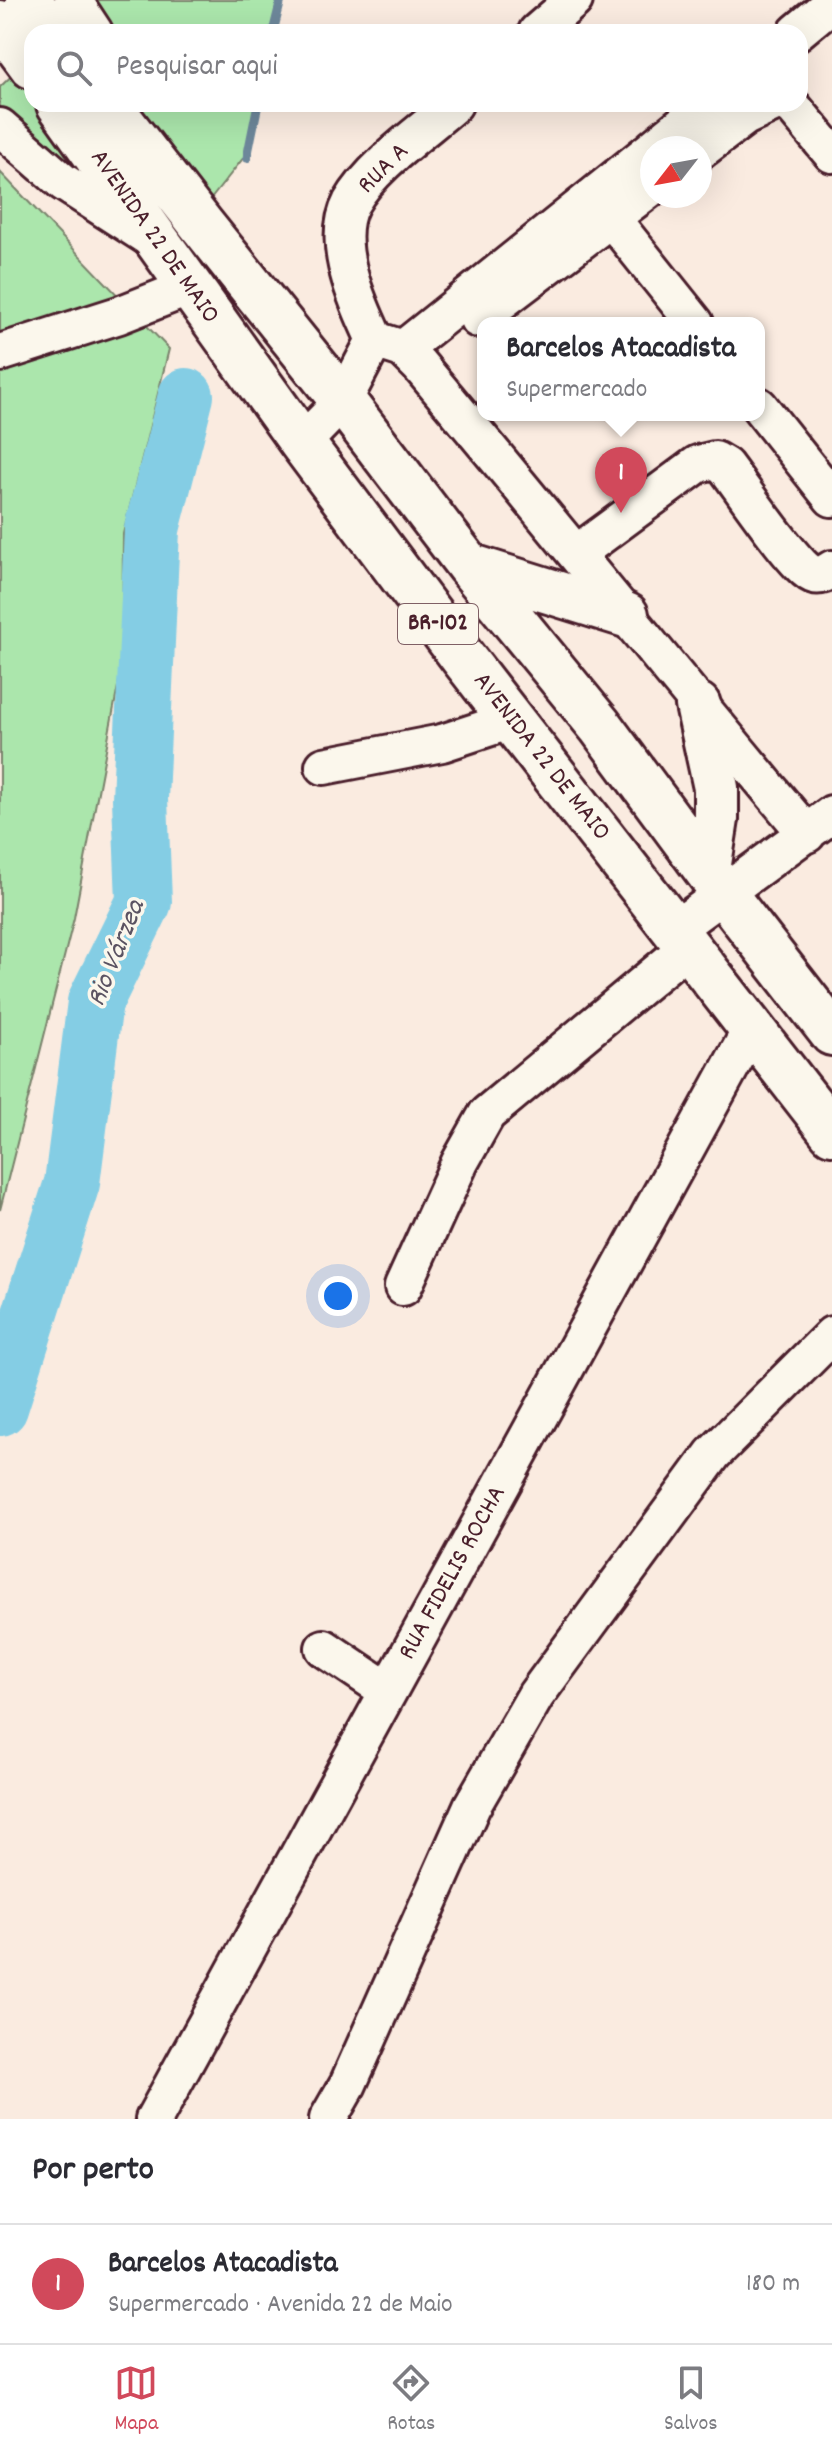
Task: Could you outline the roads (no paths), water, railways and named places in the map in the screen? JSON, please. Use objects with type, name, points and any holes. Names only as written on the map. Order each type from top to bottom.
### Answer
[{"type":"main road","points":[[28,0],[47,24]]},
{"type":"main road","points":[[0,23],[24,55]]},
{"type":"main road","name":"AVENIDA 22 DE MAIO","points":[[65,112],[302,443],[512,720],[832,1132]]},
{"type":"main road","name":"AVENIDA 22 DE MAIO","points":[[114,112],[469,566],[600,726],[832,1033]]},
{"type":"main road","points":[[469,566],[626,615]]},
{"type":"main road","points":[[698,705],[716,788],[716,882]]},
{"type":"street","points":[[73,0],[89,24]]},
{"type":"street","points":[[546,24],[574,0]]},
{"type":"street","points":[[807,24],[832,3]]},
{"type":"street","name":"AVENIDA 22 DE MAIO","points":[[140,112],[201,224]]},
{"type":"street","name":"RUA A","points":[[445,112],[372,176],[350,205],[343,239],[350,278],[362,314],[399,351],[576,554],[698,705],[820,824]]},
{"type":"street","points":[[667,136],[697,112]]},
{"type":"street","points":[[712,142],[756,112]]},
{"type":"street","points":[[797,112],[832,154]]},
{"type":"street","points":[[0,127],[63,182],[157,243]]},
{"type":"street","points":[[302,443],[399,351],[640,158]]},
{"type":"street","points":[[399,351],[611,218],[640,196]]},
{"type":"street","points":[[611,218],[690,317]]},
{"type":"street","points":[[0,353],[119,315],[190,287]]},
{"type":"street","points":[[765,414],[832,498]]},
{"type":"street","points":[[576,554],[698,464],[715,460],[725,466],[791,556],[811,575],[819,576],[832,569]]},
{"type":"street","points":[[324,766],[442,743],[512,720]]},
{"type":"street","points":[[403,1287],[460,1162],[487,1114],[682,938],[716,882],[820,824]]},
{"type":"street","name":"RUA FIDELIS ROCHA","points":[[154,2119],[752,1028]]},
{"type":"street","points":[[328,2119],[348,2084],[472,1806],[536,1695],[713,1454],[832,1335]]},
{"type":"street","points":[[324,1648],[388,1691]]},
{"type":"waterway","name":"Rio Várzea","points":[[275,24],[281,0]]},
{"type":"waterway","name":"Rio Várzea","points":[[247,158],[256,112]]},
{"type":"waterway","name":"Rio Várzea","points":[[0,1408],[72,1183],[95,1002],[144,902],[140,799],[152,529],[186,396]]},
{"type":"place","name":"Barcelos Atacadista","points":[[621,513]]}]
